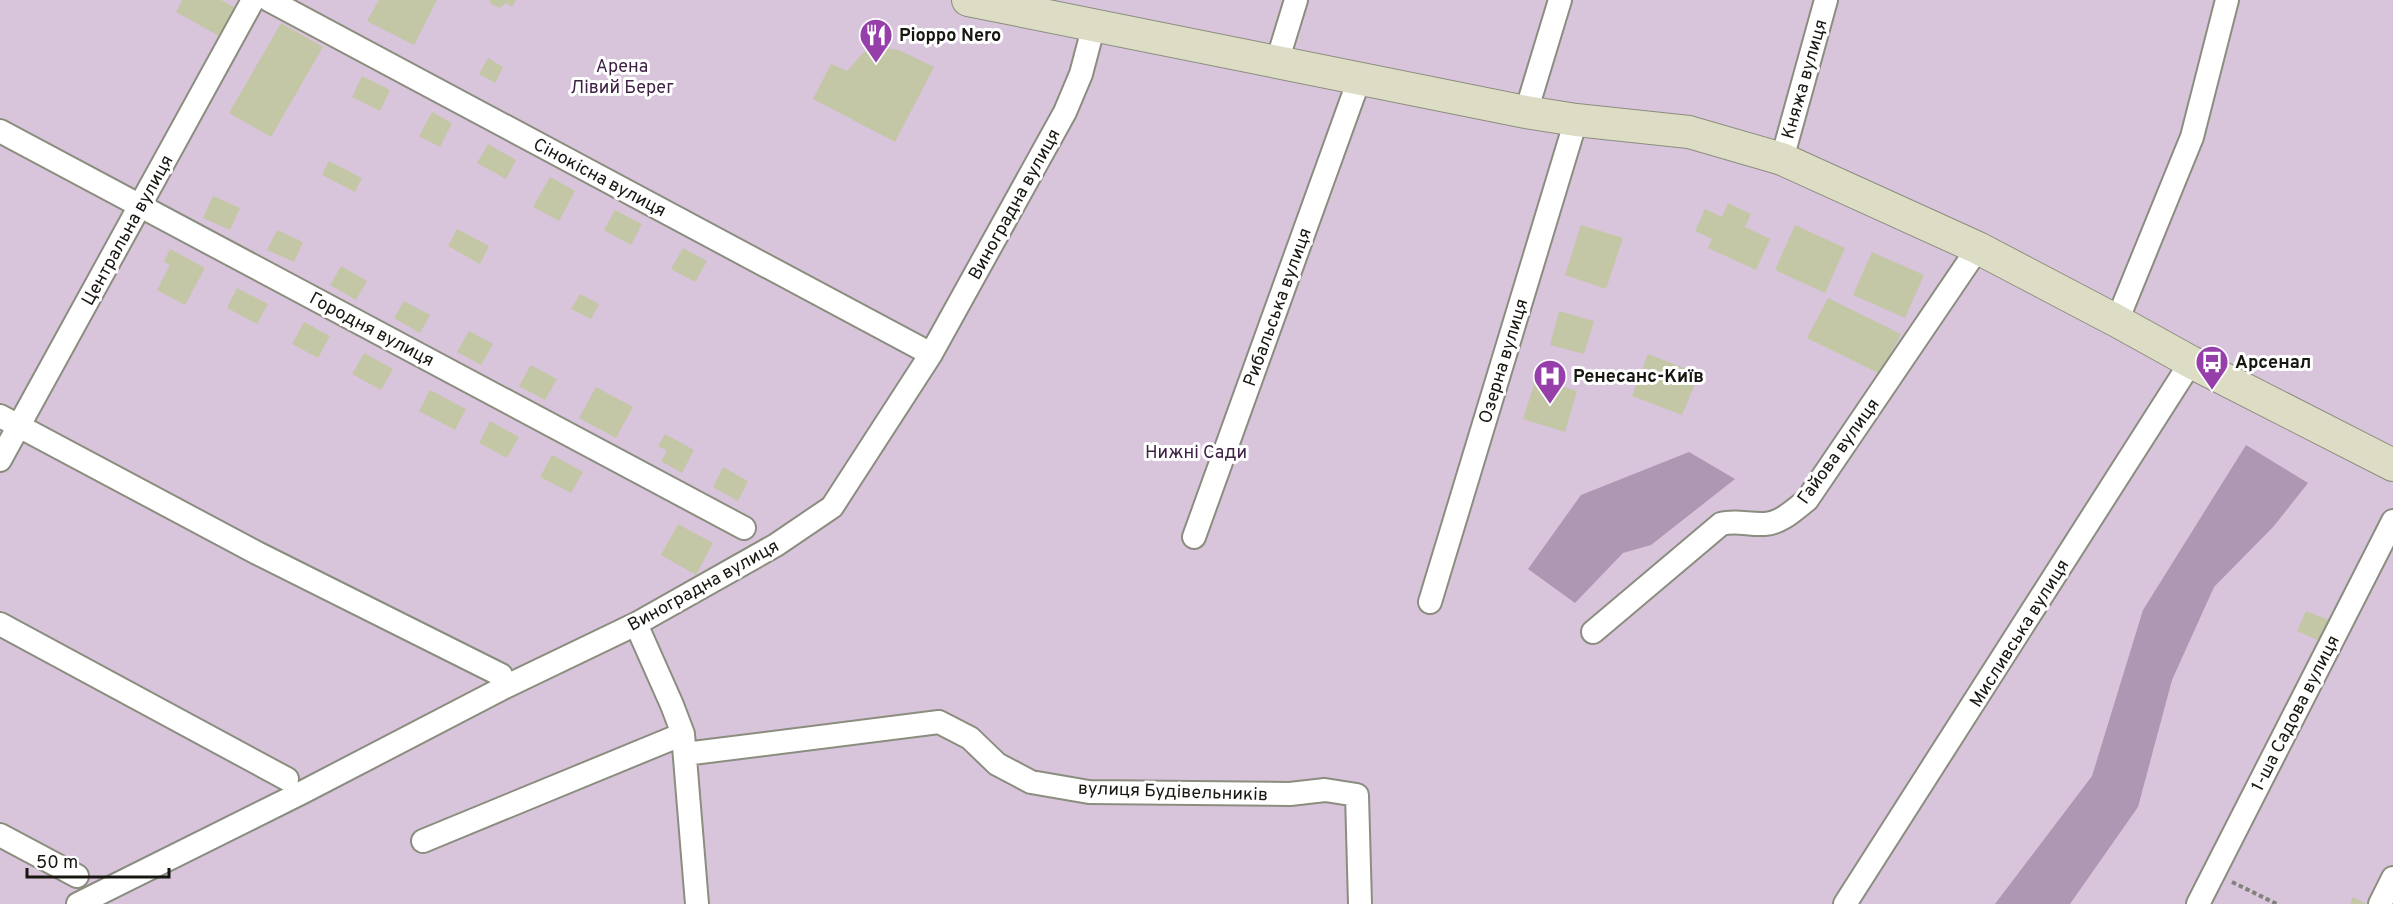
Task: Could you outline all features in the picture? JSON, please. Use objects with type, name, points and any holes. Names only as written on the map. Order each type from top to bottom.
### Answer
[{"type":"street","name":"Центральна вулиця","points":[[0,460],[9,421],[140,206],[253,0]]},
{"type":"street","name":"Сінокісна вулиця","points":[[269,0],[931,354]]},
{"type":"street","points":[[968,0],[1042,8],[1094,25],[1526,112],[1576,120],[1689,132],[1782,159],[1978,248],[2191,362],[2393,465]]},
{"type":"street","points":[[1277,62],[1296,0]]},
{"type":"street","points":[[1526,112],[1560,0]]},
{"type":"street","name":"Княжа вулиця","points":[[1782,159],[1826,0]]},
{"type":"street","points":[[2117,321],[2192,137],[2227,0]]},
{"type":"street","name":"Виноградна вулиця","points":[[78,904],[303,792],[507,686],[636,624],[776,545],[832,507],[931,354],[1065,112],[1081,74],[1094,25]]},
{"type":"street","name":"Рибальська вулиця","points":[[1194,537],[1360,77]]},
{"type":"street","name":"Озерна вулиця","points":[[1430,602],[1576,120]]},
{"type":"street","name":"Городня вулиця","points":[[0,131],[744,528]]},
{"type":"street","name":"Гайова вулиця","points":[[1593,632],[1721,524],[1733,521],[1766,524],[1784,518],[1807,500],[1978,248]]},
{"type":"street","name":"Мисливська вулиця","points":[[1845,904],[2191,362]]},
{"type":"street","points":[[9,421],[257,553],[501,675]]},
{"type":"street","name":"1-ша Садова вулиця","points":[[2198,904],[2393,521]]},
{"type":"street","points":[[0,624],[287,779]]},
{"type":"street","points":[[636,624],[672,705],[684,744],[698,904]]},
{"type":"street","name":"вулиця Будівельників","points":[[684,744],[939,722],[970,738],[997,764],[1031,782],[1089,792],[1290,794],[1325,790],[1357,795],[1360,904]]},
{"type":"street","points":[[423,841],[684,744]]},
{"type":"street","points":[[0,834],[77,876]]},
{"type":"street","points":[[2380,904],[2393,878]]},
{"type":"path","points":[[2214,872],[2277,904]]},
{"type":"green space","name":"Нижні Сади","points":[[0,0],[2393,0],[2393,904],[0,904]]},
{"type":"shaded area","points":[[2246,445],[2308,483],[2274,526],[2214,587],[2172,680],[2138,807],[2070,904],[1995,904],[2092,776],[2143,610]]},
{"type":"shaded area","points":[[1689,452],[1735,479],[1651,545],[1623,553],[1575,603],[1528,569],[1581,495]]},
{"type":"building","points":[[182,0],[221,0],[236,8],[221,37],[176,12]]},
{"type":"building","points":[[379,0],[437,0],[414,45],[367,21]]},
{"type":"building","points":[[489,0],[516,0],[512,7],[506,3],[500,8],[491,4]]},
{"type":"building","points":[[281,23],[323,47],[271,137],[229,113]]},
{"type":"building","points":[[883,48],[899,50],[934,67],[895,142],[813,99],[831,64],[847,71],[864,52]]},
{"type":"building","points":[[488,58],[503,67],[495,83],[479,74]]},
{"type":"building","points":[[362,76],[390,90],[380,111],[352,97]]},
{"type":"building","points":[[432,112],[452,123],[440,147],[419,136]]},
{"type":"building","points":[[488,144],[516,160],[506,179],[477,163]]},
{"type":"building","points":[[329,161],[362,178],[355,192],[322,175]]},
{"type":"building","points":[[550,177],[575,191],[559,221],[533,207]]},
{"type":"building","points":[[213,196],[240,208],[230,230],[203,218]]},
{"type":"building","points":[[1728,203],[1751,214],[1745,227],[1770,239],[1756,270],[1708,248],[1712,239],[1695,231],[1705,209],[1722,217]]},
{"type":"building","points":[[615,210],[642,224],[631,245],[604,230]]},
{"type":"building","points":[[1581,225],[1623,238],[1606,289],[1565,275]]},
{"type":"building","points":[[1795,225],[1845,248],[1825,293],[1775,270]]},
{"type":"building","points":[[457,229],[489,246],[480,264],[448,246]]},
{"type":"building","points":[[277,230],[303,242],[294,262],[267,250]]},
{"type":"building","points":[[683,248],[707,261],[695,282],[671,269]]},
{"type":"building","points":[[170,249],[205,268],[185,305],[157,290],[170,265],[164,262]]},
{"type":"building","points":[[1872,252],[1924,275],[1905,318],[1853,295]]},
{"type":"building","points":[[341,266],[367,281],[356,300],[330,285]]},
{"type":"building","points":[[237,288],[268,304],[257,324],[227,308]]},
{"type":"building","points":[[580,294],[599,304],[591,319],[571,309]]},
{"type":"building","points":[[1828,298],[1901,334],[1880,374],[1807,338]]},
{"type":"building","points":[[404,301],[430,315],[420,333],[394,318]]},
{"type":"building","points":[[1559,311],[1594,321],[1584,354],[1550,345]]},
{"type":"building","points":[[304,322],[330,336],[318,358],[292,344]]},
{"type":"building","points":[[469,331],[493,344],[481,365],[457,352]]},
{"type":"building","points":[[364,353],[393,369],[381,390],[352,374]]},
{"type":"building","points":[[1648,354],[1699,374],[1682,415],[1632,396]]},
{"type":"building","points":[[531,365],[557,379],[545,400],[519,386]]},
{"type":"building","name":"Ренесанс-Київ","points":[[1536,378],[1577,391],[1565,432],[1523,419]]},
{"type":"building","points":[[596,387],[633,407],[616,438],[579,418]]},
{"type":"building","points":[[430,390],[466,409],[455,430],[419,411]]},
{"type":"building","points":[[490,421],[519,437],[507,458],[479,443]]},
{"type":"building","points":[[665,434],[694,450],[682,473],[661,461],[667,451],[658,446]]},
{"type":"building","points":[[552,455],[583,472],[571,493],[540,477]]},
{"type":"building","points":[[723,467],[748,481],[738,501],[713,487]]},
{"type":"building","points":[[678,524],[713,543],[696,575],[661,555]]},
{"type":"building","points":[[2306,611],[2329,620],[2320,641],[2297,631]]},
{"type":"building","points":[[2353,897],[2367,904],[2350,904]]},
{"type":"place","name":"Pioppo Nero","points":[[876,64]]},
{"type":"place","name":"Арсенал","points":[[2212,391]]},
{"type":"place","name":"Ренесанс-Київ","points":[[1550,405]]},
{"type":"park label","name":"Арена Лівий Берег","points":[[622,76]]}]
